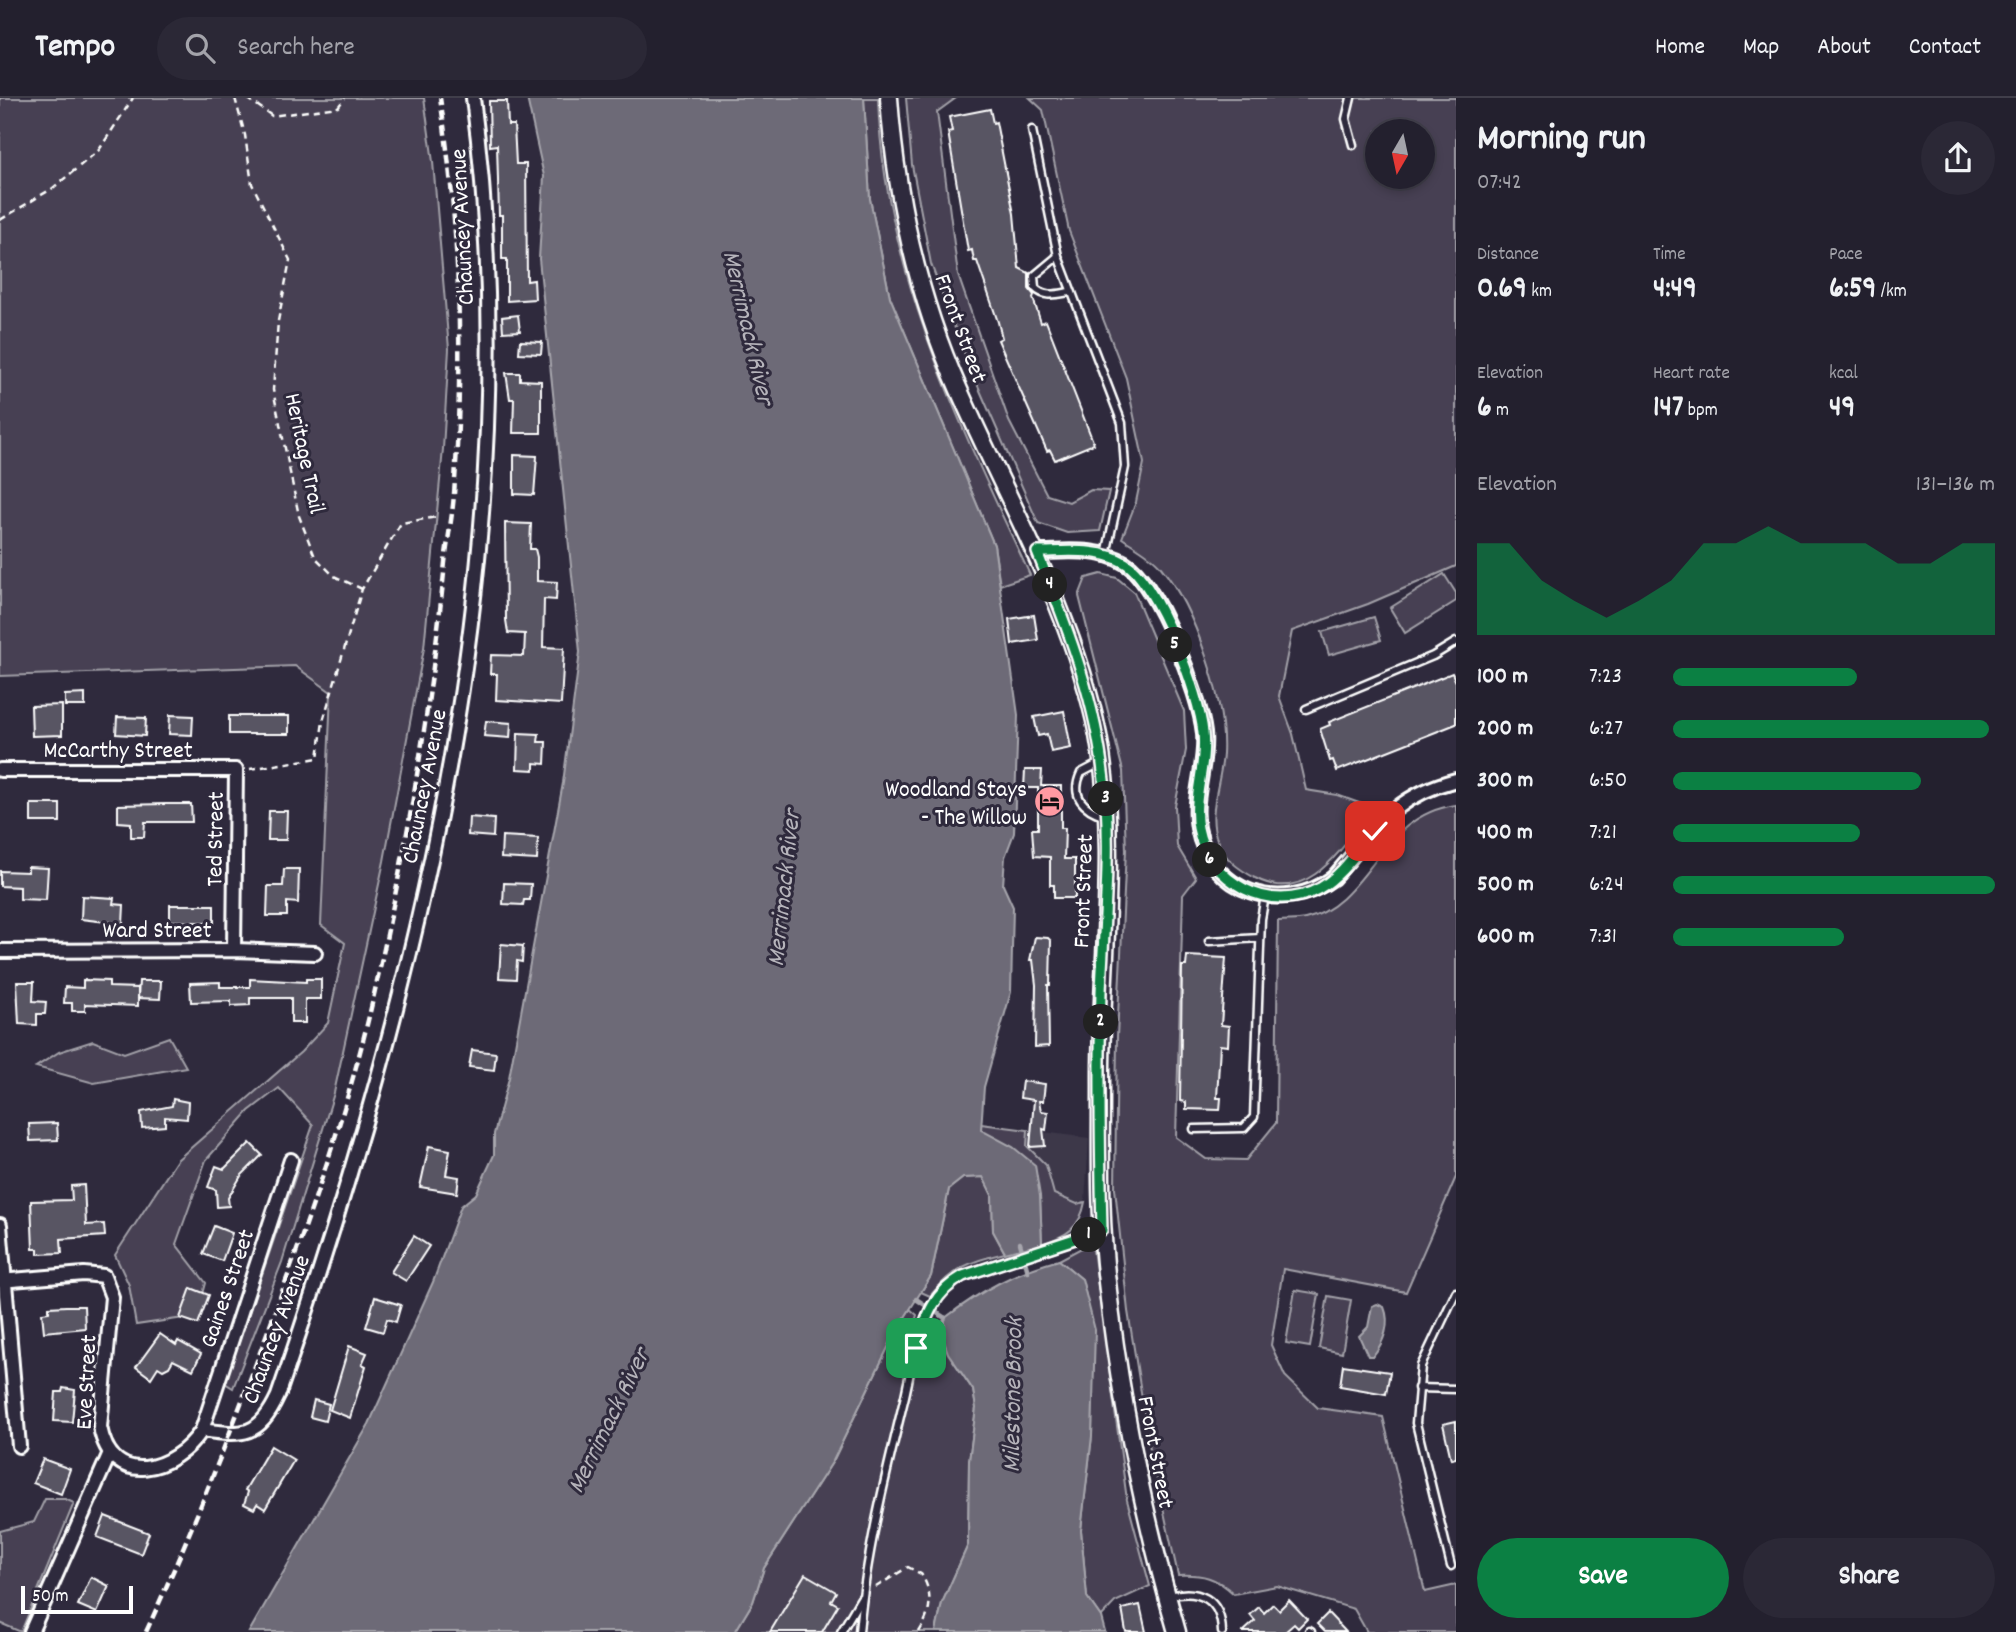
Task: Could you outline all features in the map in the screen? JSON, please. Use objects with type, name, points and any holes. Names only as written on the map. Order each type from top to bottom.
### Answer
[{"type":"main road","name":"Front Street","points":[[889,98],[898,188],[913,257],[933,324],[959,390],[1037,552],[1063,616],[1085,683],[1102,762],[1107,817],[1101,1067],[1102,1230],[1108,1294],[1137,1480],[1177,1632]]},
{"type":"street","name":"Chauncey Avenue","points":[[202,1430],[231,1435],[247,1433],[261,1425],[271,1411],[300,1332],[352,1168],[394,1017],[451,762],[475,595],[486,426],[482,191],[473,98]]},
{"type":"street","points":[[1037,552],[1106,555],[1124,562],[1149,587],[1191,685],[1203,733],[1197,826],[1208,857],[1226,878],[1265,896],[1291,897],[1321,887],[1333,878],[1402,802],[1430,787],[1456,780]]},
{"type":"street","name":"McCarthy Street","points":[[0,770],[236,770]]},
{"type":"street","name":"Ted Street","points":[[234,950],[236,770]]},
{"type":"street","name":"Ward Street","points":[[0,951],[234,950],[315,953]]},
{"type":"street","name":"Gaines Street","points":[[202,1430],[291,1160]]},
{"type":"street","points":[[0,1225],[19,1446]]},
{"type":"street","name":"Eve Street","points":[[3,1281],[84,1274],[104,1276],[112,1297],[100,1427],[103,1446],[120,1464],[146,1469],[182,1451],[202,1430]]},
{"type":"street","points":[[31,1632],[109,1455]]},
{"type":"lane","points":[[1351,98],[1346,119],[1353,145]]},
{"type":"lane","points":[[1032,130],[1058,256],[1116,404],[1125,445],[1122,490],[1106,555]]},
{"type":"lane","points":[[1058,256],[1034,276],[1035,288],[1040,293],[1051,295],[1070,292]]},
{"type":"lane","points":[[1306,709],[1433,656],[1456,643]]},
{"type":"lane","points":[[1102,762],[1081,773],[1077,786],[1081,804],[1087,810],[1107,817]]},
{"type":"lane","points":[[1194,1129],[1244,1128],[1254,1117],[1260,938],[1265,896]]},
{"type":"lane","points":[[1209,941],[1260,938]]},
{"type":"lane","points":[[859,1632],[862,1597],[891,1451],[934,1300],[945,1286],[986,1268],[1059,1247],[1102,1230]]},
{"type":"lane","points":[[1451,1566],[1416,1423],[1420,1366],[1456,1292]]},
{"type":"lane","points":[[1418,1388],[1456,1389]]},
{"type":"lane","points":[[1167,1597],[1197,1593],[1214,1602],[1222,1620],[1222,1632]]},
{"type":"lane","points":[[841,1632],[862,1597]]},
{"type":"path","points":[[0,219],[53,188],[99,150],[133,98]]},
{"type":"path","name":"Heritage Trail","points":[[236,98],[246,135],[253,184],[290,260],[278,321],[273,390],[299,516],[315,557],[334,576],[362,589]]},
{"type":"path","points":[[247,98],[272,116],[338,107],[345,98]]},
{"type":"path","points":[[236,770],[318,758],[326,708],[362,589],[401,523],[437,517]]},
{"type":"path","points":[[862,1597],[903,1569],[916,1570],[925,1580],[930,1606],[928,1618],[919,1632]]},
{"type":"shaded area","points":[[0,98],[424,98],[433,162],[449,349],[443,449],[424,648],[384,861],[334,1093],[282,1262],[233,1388],[225,1383],[313,1125],[279,1088],[249,1111],[206,1160],[176,1244],[206,1283],[197,1316],[136,1325],[129,1285],[115,1255],[177,1160],[301,1052],[328,1023],[345,943],[321,925],[331,692],[295,666],[0,676]]},
{"type":"shaded area","points":[[864,98],[878,98],[883,161],[894,223],[929,344],[977,460],[1030,575],[1000,585],[994,545],[890,297],[870,199]]},
{"type":"shaded area","points":[[906,98],[956,98],[937,112],[958,275],[1009,421],[1047,495],[1069,502],[1091,490],[1109,491],[1100,531],[1067,533],[1038,523],[968,363],[931,264],[912,165]]},
{"type":"shaded area","points":[[1030,98],[1456,98],[1456,566],[1368,604],[1292,631],[1279,696],[1293,734],[1306,790],[1337,795],[1373,808],[1324,867],[1309,878],[1293,884],[1275,885],[1255,878],[1233,863],[1218,842],[1213,821],[1222,765],[1223,732],[1214,682],[1196,630],[1173,584],[1156,562],[1122,538],[1136,502],[1144,463],[1126,378],[1069,231],[1043,110]]},
{"type":"shaded area","points":[[1101,574],[1117,578],[1134,592],[1184,711],[1186,750],[1175,806],[1177,846],[1196,878],[1183,895],[1176,1137],[1206,1159],[1246,1160],[1276,1123],[1278,921],[1305,919],[1327,910],[1345,896],[1409,825],[1430,812],[1456,805],[1456,1177],[1406,1292],[1283,1269],[1271,1345],[1285,1376],[1318,1408],[1383,1417],[1425,1592],[1456,1585],[1456,1632],[1367,1632],[1354,1609],[1277,1586],[1234,1594],[1209,1578],[1178,1575],[1150,1449],[1128,1311],[1115,1188],[1117,1037],[1126,850],[1123,771],[1079,596],[1086,578]]},
{"type":"shaded area","points":[[1444,574],[1456,593],[1456,601],[1405,633],[1390,608]]},
{"type":"shaded area","points":[[1374,617],[1381,640],[1329,655],[1322,632]]},
{"type":"shaded area","points":[[169,1037],[186,1067],[94,1083],[36,1067],[59,1052],[93,1041],[124,1053]]},
{"type":"shaded area","points":[[981,1124],[1028,1130],[1027,1146],[1046,1165],[1054,1194],[1077,1204],[1085,1202],[1080,1219],[1071,1230],[1042,1244],[1040,1196],[981,1130]]},
{"type":"shaded area","points":[[1028,1130],[1089,1138],[1085,1202],[1077,1204],[1054,1194],[1046,1165],[1027,1146]]},
{"type":"shaded area","points":[[984,1177],[992,1195],[993,1231],[1005,1253],[963,1267],[946,1279],[930,1296],[921,1292],[931,1276],[949,1189],[963,1178]]},
{"type":"shaded area","points":[[1085,1246],[1093,1249],[1127,1500],[1150,1586],[1115,1602],[1101,1617],[1087,1597],[1081,1530],[1092,1436],[1094,1330],[1082,1279],[1059,1260]]},
{"type":"shaded area","points":[[1295,1290],[1319,1294],[1310,1347],[1286,1343]]},
{"type":"shaded area","points":[[1328,1296],[1351,1300],[1342,1353],[1319,1348]]},
{"type":"shaded area","points":[[910,1309],[917,1315],[910,1339],[927,1345],[945,1318],[944,1341],[948,1353],[973,1390],[976,1408],[969,1461],[968,1545],[942,1603],[936,1632],[735,1632],[753,1602],[764,1568],[833,1461],[895,1333]]},
{"type":"shaded area","points":[[45,1499],[65,1499],[74,1503],[21,1632],[0,1623],[0,1531],[34,1522]]},
{"type":"water","name":"Merrimack River","points":[[527,98],[864,98],[870,199],[890,297],[994,545],[1018,715],[1014,833],[1005,857],[1003,885],[1013,907],[1011,992],[984,1087],[981,1130],[1013,1147],[1035,1165],[1040,1196],[1042,1244],[1005,1253],[993,1231],[992,1195],[983,1177],[963,1178],[949,1189],[931,1276],[895,1333],[833,1461],[764,1568],[753,1602],[735,1632],[249,1632],[369,1424],[433,1282],[461,1206],[476,1194],[494,1155],[494,1134],[509,1078],[563,783],[580,652],[539,259],[544,176]]},
{"type":"water","points":[[1059,1260],[1082,1279],[1095,1330],[1092,1436],[1081,1530],[1087,1597],[1101,1617],[1105,1632],[936,1632],[942,1603],[968,1545],[969,1461],[976,1408],[973,1390],[948,1353],[944,1341],[945,1318],[999,1283],[1027,1270]]},
{"type":"water","points":[[1377,1304],[1384,1307],[1386,1326],[1377,1351],[1373,1356],[1368,1356],[1359,1336],[1368,1327],[1372,1306]]},
{"type":"building","points":[[489,101],[507,101],[508,125],[514,125],[516,164],[526,164],[527,281],[534,280],[535,299],[507,301],[507,259],[502,259],[497,145],[490,146]]},
{"type":"building","points":[[990,109],[993,123],[996,122],[1014,214],[1019,268],[1029,273],[1029,289],[1034,295],[1041,323],[1046,321],[1094,444],[1055,460],[1050,450],[1047,451],[998,340],[1002,338],[998,322],[977,261],[974,261],[972,250],[968,251],[948,132],[952,131],[949,117]]},
{"type":"building","points":[[518,315],[520,331],[503,332],[502,317]]},
{"type":"building","points":[[520,341],[542,342],[541,354],[519,353]]},
{"type":"building","points":[[506,373],[520,373],[520,380],[541,381],[541,433],[513,433],[514,399],[510,399]]},
{"type":"building","points":[[514,455],[537,456],[534,495],[514,494]]},
{"type":"building","points":[[505,523],[531,524],[530,549],[535,549],[537,557],[537,581],[557,582],[556,600],[544,599],[543,647],[564,648],[561,704],[496,700],[497,674],[490,674],[491,655],[524,656],[525,634],[508,633],[506,620]]},
{"type":"building","points":[[1034,615],[1038,640],[1012,644],[1009,619]]},
{"type":"building","points":[[1452,673],[1456,682],[1456,724],[1337,771],[1333,760],[1330,761],[1320,729],[1330,725],[1329,722]]},
{"type":"building","points":[[85,694],[85,706],[65,706],[65,695]]},
{"type":"building","points":[[62,705],[62,735],[32,736],[31,706]]},
{"type":"building","points":[[1064,711],[1071,748],[1051,752],[1047,734],[1038,736],[1034,717]]},
{"type":"building","points":[[170,715],[193,716],[192,735],[169,734]]},
{"type":"building","points":[[229,716],[289,716],[289,734],[229,734]]},
{"type":"building","points":[[117,717],[146,718],[145,736],[116,734]]},
{"type":"building","points":[[486,721],[511,723],[510,738],[484,736]]},
{"type":"building","points":[[518,733],[539,734],[538,742],[546,742],[545,764],[534,763],[534,770],[517,769]]},
{"type":"building","points":[[1025,770],[1042,770],[1041,786],[1061,786],[1061,828],[1065,828],[1064,859],[1075,859],[1075,898],[1054,898],[1054,885],[1050,885],[1050,857],[1034,856],[1032,829],[1038,829],[1038,788],[1024,788]]},
{"type":"building","points":[[31,804],[60,804],[60,822],[31,822]]},
{"type":"building","points":[[191,804],[192,822],[145,822],[144,837],[131,837],[131,823],[118,822],[118,805]]},
{"type":"building","points":[[269,811],[287,811],[286,840],[268,840]]},
{"type":"building","points":[[469,817],[494,819],[493,837],[468,835]]},
{"type":"building","points":[[502,836],[538,838],[537,860],[501,858]]},
{"type":"building","points":[[28,867],[48,868],[46,900],[20,899],[20,887],[0,886],[0,871],[28,872]]},
{"type":"building","points":[[284,869],[299,869],[298,903],[287,902],[287,916],[267,916],[268,886],[283,886]]},
{"type":"building","points":[[504,883],[531,884],[530,900],[524,900],[523,905],[503,904]]},
{"type":"building","points":[[82,896],[114,898],[113,904],[124,905],[123,924],[81,919]]},
{"type":"building","points":[[170,905],[214,905],[214,923],[170,921]]},
{"type":"building","points":[[1035,937],[1048,938],[1051,941],[1048,985],[1049,1046],[1035,1047],[1036,985],[1033,960],[1030,960]]},
{"type":"building","points":[[501,944],[523,946],[522,962],[517,961],[516,979],[499,978]]},
{"type":"building","points":[[1187,956],[1226,958],[1221,1025],[1229,1026],[1228,1046],[1220,1045],[1217,1098],[1221,1098],[1220,1110],[1186,1109],[1186,1102],[1180,1101],[1182,966],[1186,966]]},
{"type":"building","points":[[250,979],[306,982],[306,979],[321,979],[321,999],[305,999],[305,1023],[291,1023],[291,998],[250,998],[250,1005],[231,1006],[231,1001],[191,1002],[190,983],[220,982],[220,987],[250,987]]},
{"type":"building","points":[[83,980],[109,981],[109,987],[138,988],[138,1006],[85,1004],[85,1011],[72,1011],[72,1003],[64,1003],[65,987],[83,988]]},
{"type":"building","points":[[139,981],[161,981],[160,999],[138,998]]},
{"type":"building","points":[[17,982],[34,982],[33,1001],[46,1002],[45,1014],[37,1014],[37,1025],[19,1024]]},
{"type":"building","points":[[472,1050],[496,1053],[494,1070],[469,1067]]},
{"type":"building","points":[[1022,1081],[1045,1084],[1043,1101],[1039,1101],[1041,1111],[1048,1112],[1046,1130],[1043,1129],[1045,1146],[1030,1147],[1034,1100],[1020,1098]]},
{"type":"building","points":[[173,1099],[188,1102],[187,1119],[165,1117],[165,1126],[142,1128],[141,1112],[172,1106]]},
{"type":"building","points":[[57,1123],[58,1140],[30,1141],[29,1124]]},
{"type":"building","points":[[250,1143],[262,1155],[241,1176],[228,1198],[229,1206],[217,1207],[216,1190],[208,1187],[216,1166],[224,1169]]},
{"type":"building","points":[[429,1146],[450,1150],[446,1175],[459,1177],[457,1193],[420,1187]]},
{"type":"building","points":[[84,1185],[86,1225],[104,1224],[105,1236],[61,1239],[62,1253],[38,1254],[38,1249],[33,1249],[31,1201],[72,1200],[71,1186]]},
{"type":"building","points":[[214,1226],[232,1233],[222,1261],[203,1254]]},
{"type":"building","points":[[414,1236],[429,1246],[406,1281],[391,1272]]},
{"type":"building","points":[[191,1288],[209,1295],[198,1324],[180,1318]]},
{"type":"building","points":[[375,1297],[401,1305],[396,1322],[387,1319],[383,1332],[366,1327]]},
{"type":"building","points":[[84,1306],[85,1328],[44,1332],[42,1313],[49,1312],[49,1307]]},
{"type":"building","points":[[160,1334],[176,1345],[178,1341],[201,1354],[193,1370],[173,1360],[169,1367],[163,1370],[158,1367],[151,1378],[136,1367]]},
{"type":"building","points":[[349,1346],[367,1353],[362,1364],[366,1366],[350,1418],[330,1410]]},
{"type":"building","points":[[1343,1365],[1390,1372],[1386,1394],[1340,1386]]},
{"type":"building","points":[[63,1388],[75,1390],[72,1422],[54,1421],[56,1392],[62,1392]]},
{"type":"building","points":[[314,1400],[329,1404],[325,1421],[310,1417]]},
{"type":"building","points":[[1456,1421],[1456,1458],[1451,1459],[1443,1424]]},
{"type":"building","points":[[271,1446],[294,1460],[265,1509],[257,1504],[254,1509],[244,1504],[248,1492],[245,1490]]},
{"type":"building","points":[[43,1459],[70,1469],[61,1494],[33,1483]]},
{"type":"building","points":[[105,1516],[149,1533],[141,1554],[97,1537]]},
{"type":"building","points":[[805,1574],[836,1592],[831,1601],[838,1605],[822,1632],[770,1632]]},
{"type":"building","points":[[91,1577],[109,1586],[97,1613],[78,1605]]},
{"type":"building","points":[[1289,1600],[1307,1619],[1298,1628],[1294,1624],[1285,1632],[1243,1632],[1255,1621],[1250,1615],[1259,1607],[1264,1613],[1273,1604],[1279,1610]]},
{"type":"building","points":[[1140,1605],[1146,1632],[1126,1632],[1122,1609]]},
{"type":"building","points":[[1328,1613],[1346,1632],[1325,1632],[1317,1624]]},
{"type":"waterway","name":"Milestone Brook","points":[[1020,1243],[1028,1272]]},
{"type":"waterway","points":[[916,1299],[945,1318]]},
{"type":"railway","points":[[146,1632],[233,1426],[321,1182],[368,1021],[398,880],[432,676],[453,504],[457,444],[459,345],[456,246],[440,98]]},
{"type":"place","name":"Woodland Stays - The Willow","points":[[1050,802]]},
{"type":"route","points":[[916,1348],[934,1300],[945,1286],[963,1276],[1059,1247],[1102,1230],[1101,993],[1107,859],[1105,785],[1098,736],[1085,683],[1063,616],[1037,552],[1106,555],[1124,562],[1138,573],[1149,587],[1191,685],[1200,717],[1204,750],[1197,826],[1208,857],[1226,878],[1252,893],[1265,896],[1277,898],[1307,893],[1333,878],[1375,831]]}]
